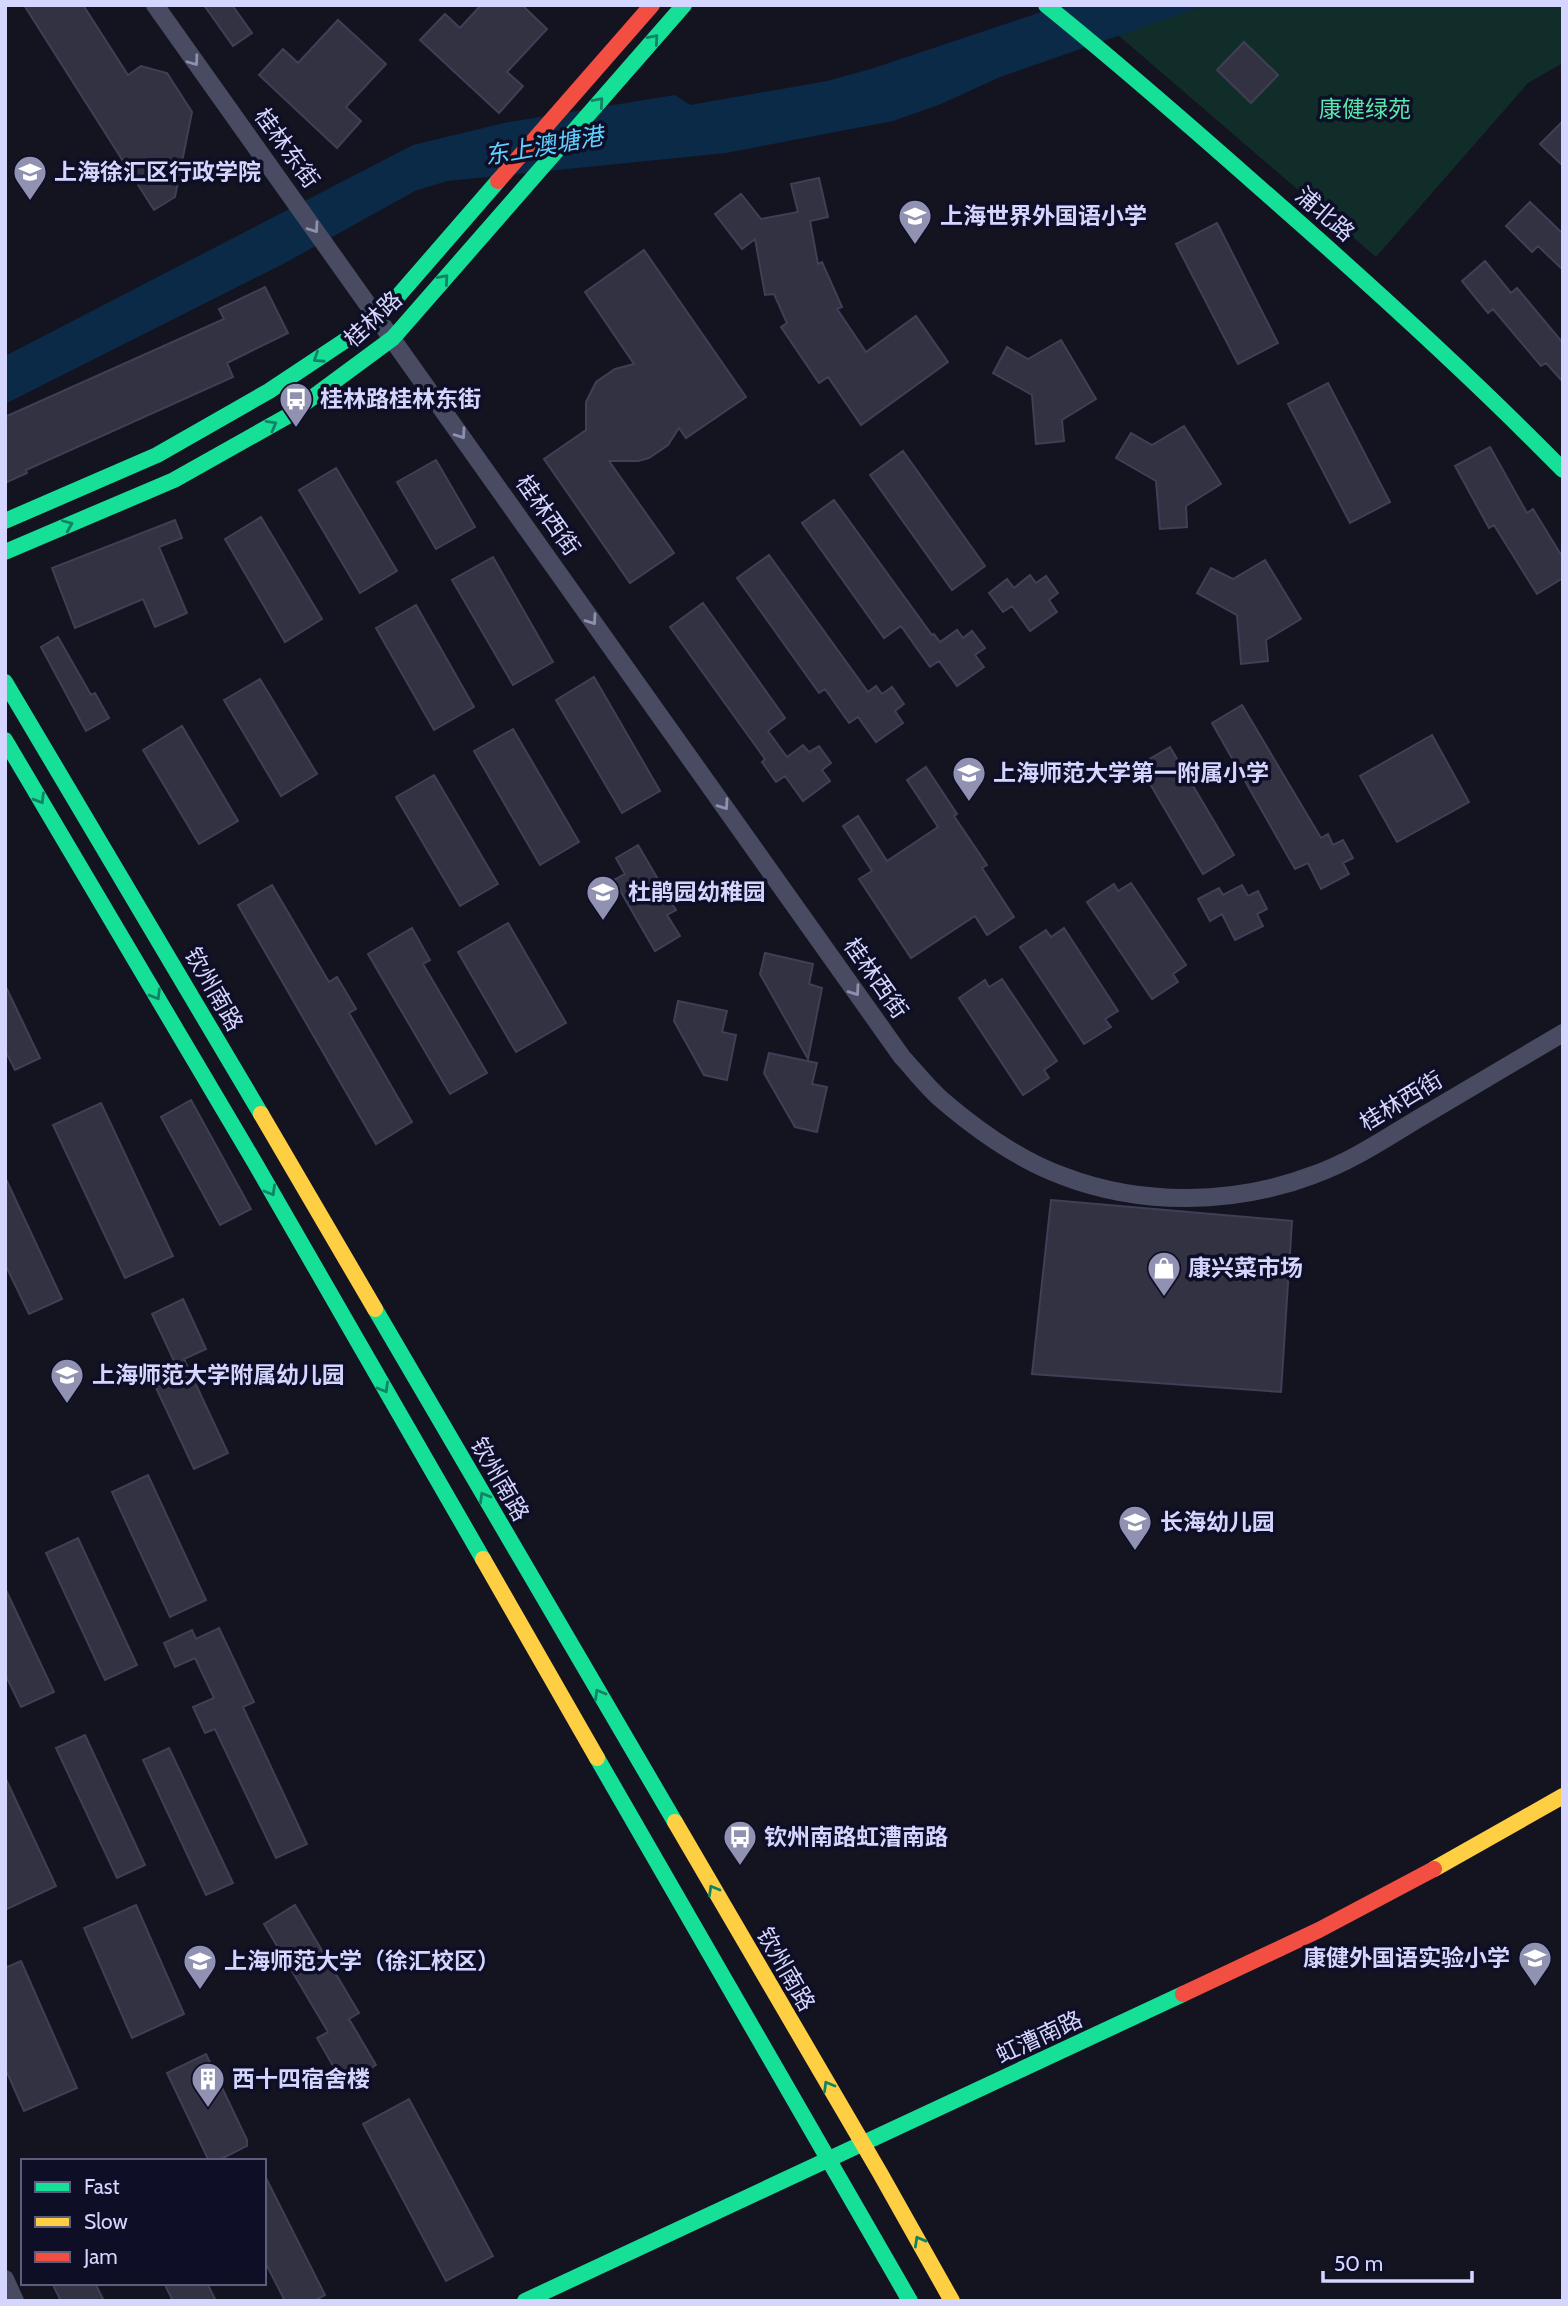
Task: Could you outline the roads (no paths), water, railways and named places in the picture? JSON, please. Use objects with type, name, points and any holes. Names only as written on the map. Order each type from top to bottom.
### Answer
[{"type":"street","name":"桂林东街","points":[[155,5],[379,318]]},
{"type":"street","name":"桂林路","points":[[5,521],[157,455],[269,391],[379,318],[652,5]]},
{"type":"street","name":"桂林路","points":[[5,552],[174,480],[295,411],[393,338],[684,5]]},
{"type":"street","name":"浦北路","points":[[1046,5],[1105,52],[1437,344],[1563,470]]},
{"type":"street","name":"桂林西街","points":[[379,318],[902,1057],[940,1098],[978,1128],[1020,1155],[1062,1176],[1109,1190],[1160,1196],[1216,1198],[1268,1189],[1314,1175],[1354,1157],[1563,1033]]},
{"type":"street","name":"钦州南路","points":[[5,682],[187,987],[952,2301]]},
{"type":"street","points":[[5,740],[255,1163],[910,2301]]},
{"type":"street","name":"虹漕南路","points":[[525,2301],[1319,1930],[1468,1851],[1563,1796]]},
{"type":"street","points":[[5,2279],[15,2301]]},
{"type":"water","name":"东上澳塘港","points":[[1062,5],[1206,5],[1000,77],[941,104],[893,121],[726,153],[447,181],[415,191],[285,263],[5,404],[5,356],[413,145],[504,123],[675,95],[690,105],[827,81]]},
{"type":"place","name":"上海徐汇区行政学院","points":[[30,202]]},
{"type":"place","name":"上海世界外国语小学","points":[[915,246]]},
{"type":"place","name":"桂林路桂林东街","points":[[296,429]]},
{"type":"place","name":"上海师范大学第一附属小学","points":[[969,803]]},
{"type":"place","name":"杜鹃园幼稚园","points":[[603,922]]},
{"type":"place","name":"康兴菜市场","points":[[1164,1298]]},
{"type":"place","name":"上海师范大学附属幼儿园","points":[[67,1405]]},
{"type":"place","name":"长海幼儿园","points":[[1135,1552]]},
{"type":"place","name":"钦州南路虹漕南路","points":[[740,1867]]},
{"type":"place","name":"康健外国语实验小学","points":[[1535,1988]]},
{"type":"place","name":"上海师范大学（徐汇校区）","points":[[200,1991]]},
{"type":"place","name":"西十四宿舍楼","points":[[208,2109]]},
{"type":"park label","name":"康健绿苑","points":[[1365,109]]}]
